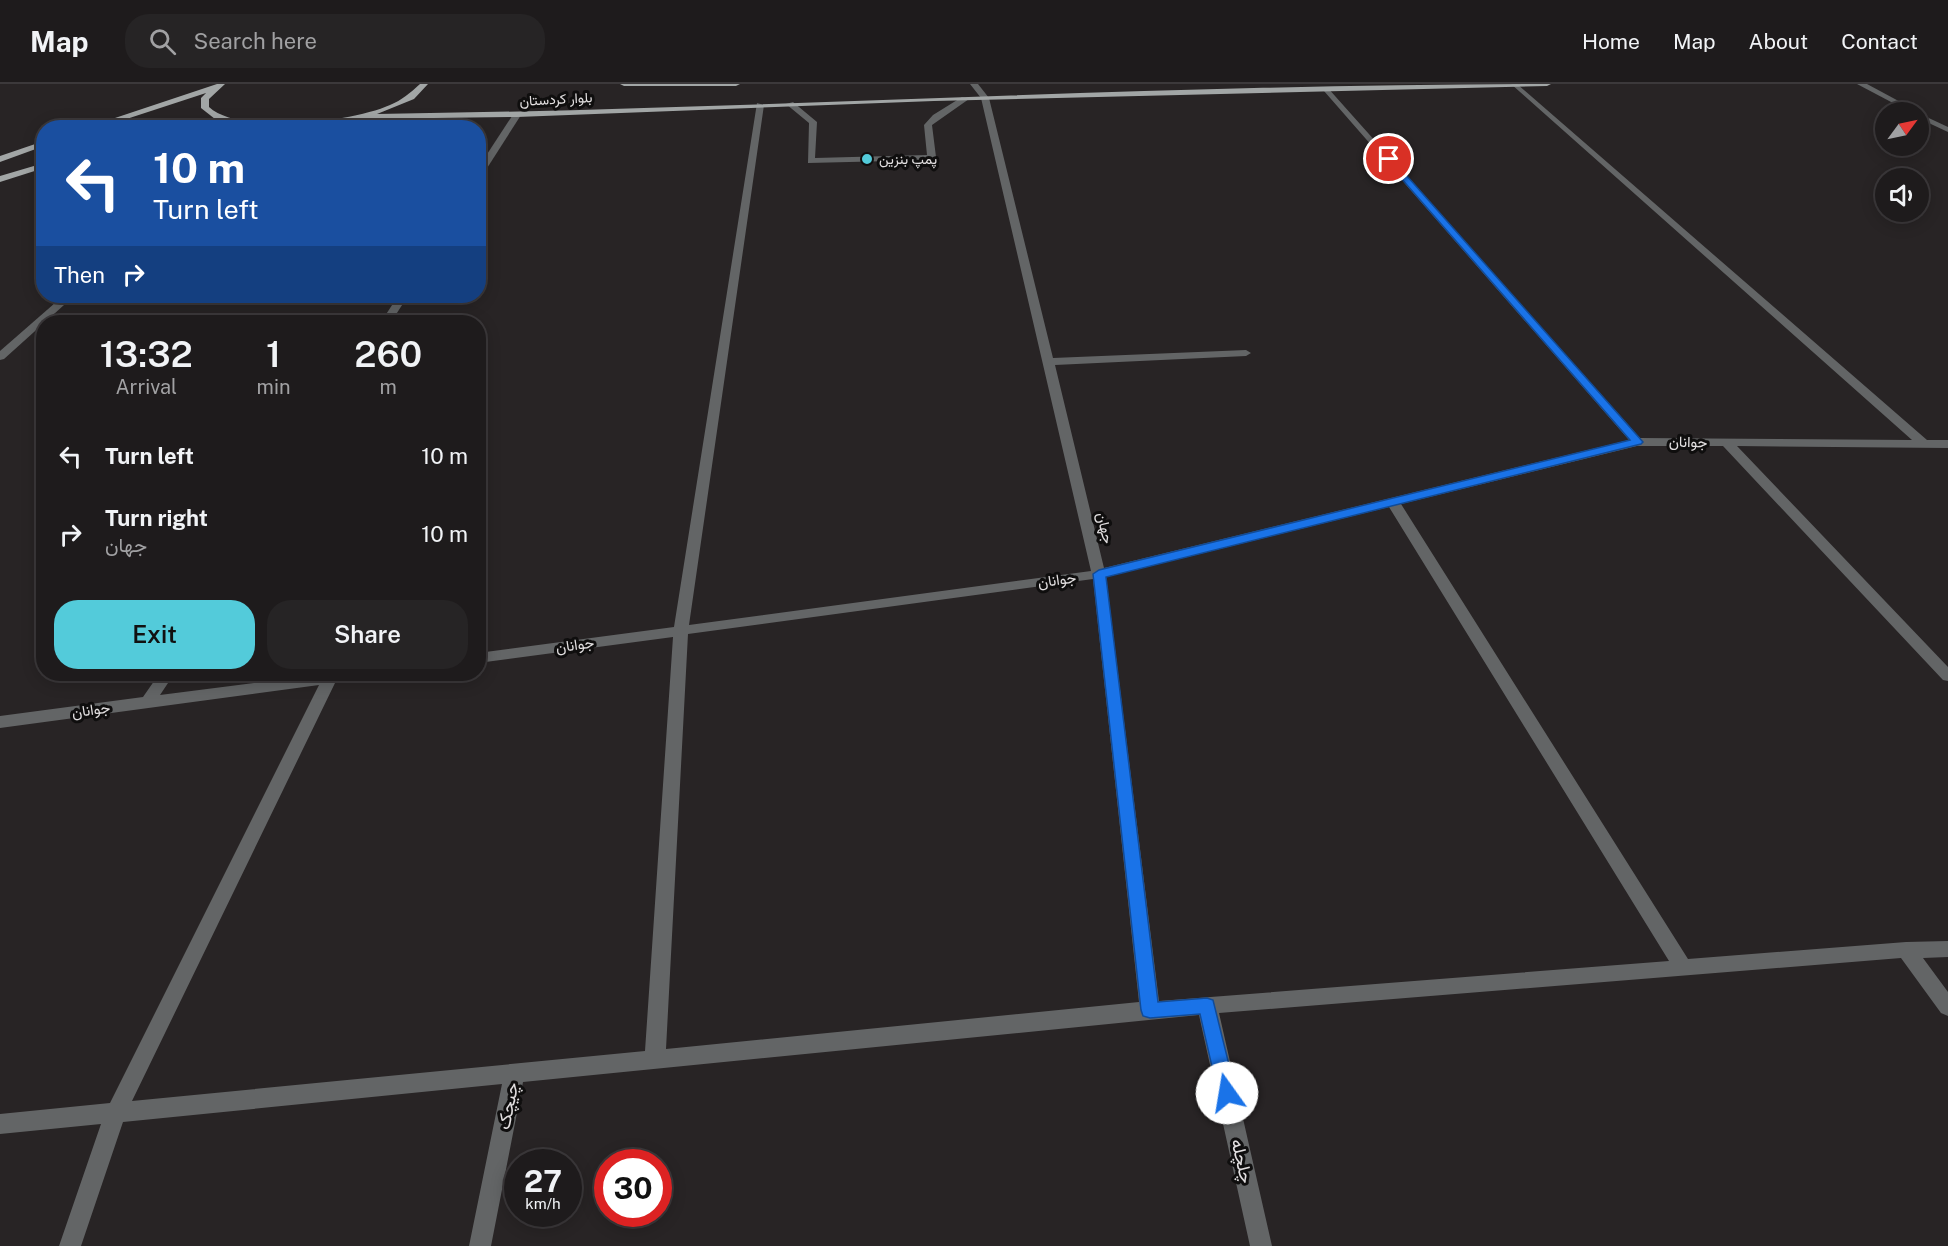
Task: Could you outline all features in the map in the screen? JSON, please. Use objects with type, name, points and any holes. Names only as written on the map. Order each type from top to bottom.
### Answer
[{"type":"main road","points":[[342,120],[387,108],[408,98],[424,84]]},
{"type":"main road","points":[[624,84],[736,84]]},
{"type":"main road","name":"بلوار کردستان","points":[[358,117],[517,115],[985,98],[1546,84]]},
{"type":"main road","points":[[217,86],[205,98],[205,108],[214,117],[223,120]]},
{"type":"main road","points":[[113,120],[217,86]]},
{"type":"main road","points":[[0,159],[36,146]]},
{"type":"main road","points":[[0,179],[36,168]]},
{"type":"street","points":[[974,84],[985,98]]},
{"type":"street","points":[[1861,84],[1895,102]]},
{"type":"street","points":[[1514,85],[1924,444]]},
{"type":"street","points":[[1327,89],[1637,442]]},
{"type":"street","name":"جهان","points":[[985,98],[1099,574],[1150,1010]]},
{"type":"street","points":[[790,104],[813,122],[810,161],[932,157],[928,125],[936,117],[965,99]]},
{"type":"street","points":[[656,1058],[681,630],[760,105]]},
{"type":"street","points":[[486,163],[517,115]]},
{"type":"street","points":[[1929,120],[1948,130]]},
{"type":"street","points":[[48,315],[61,303]]},
{"type":"street","points":[[0,357],[36,325]]},
{"type":"street","points":[[1048,362],[1246,353]]},
{"type":"street","name":"جوانان","points":[[486,657],[1099,574],[1637,442],[1948,444]]},
{"type":"street","points":[[1727,443],[1948,676]]},
{"type":"street","points":[[1393,502],[1683,967]]},
{"type":"street","points":[[148,702],[162,681]]},
{"type":"street","name":"جوانان","points":[[0,722],[307,681]]},
{"type":"street","points":[[70,1246],[116,1112],[329,681]]},
{"type":"street","points":[[0,1124],[1150,1010],[1683,967],[1906,950],[1948,949]]},
{"type":"street","points":[[1906,950],[1948,1007]]},
{"type":"street","name":"چلچله","points":[[1207,1005],[1262,1246]]},
{"type":"street","name":"چیچک","points":[[480,1246],[515,1072]]},
{"type":"place","name":"پمپ بنزین","points":[[867,159]]},
{"type":"route","points":[[1227,1093],[1207,1005],[1150,1010],[1099,574],[1637,442],[1389,159]]}]
